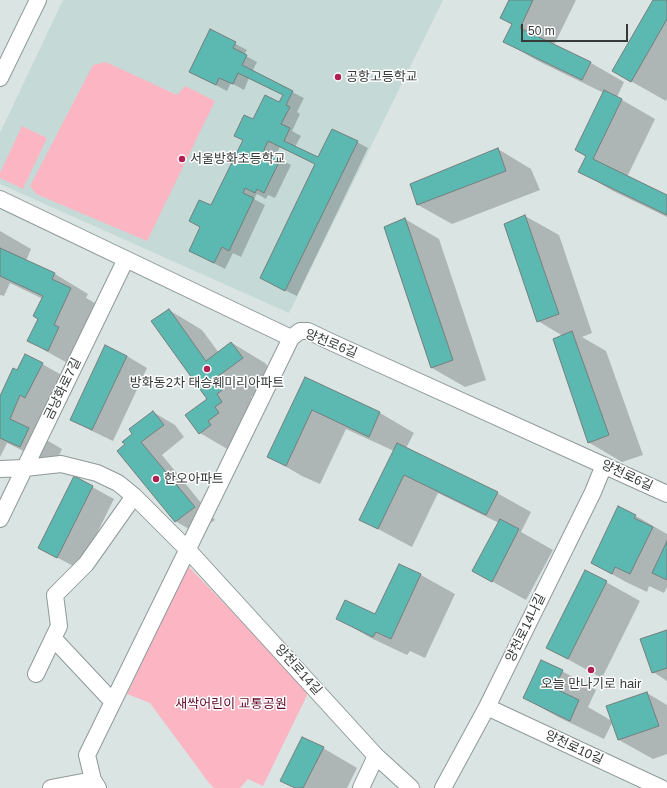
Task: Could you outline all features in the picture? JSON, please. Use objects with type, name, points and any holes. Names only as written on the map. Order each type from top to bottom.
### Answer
[{"type":"street","points":[[0,78],[4,61],[38,0]]},
{"type":"street","name":"양천로6길","points":[[0,199],[291,338],[300,331],[308,331],[667,494]]},
{"type":"street","name":"금낭화로7길","points":[[0,519],[126,259]]},
{"type":"street","points":[[51,788],[95,784],[87,755],[291,338]]},
{"type":"street","name":"양천로14길","points":[[0,469],[60,464],[97,473],[118,483],[134,496],[187,549],[376,756],[411,788]]},
{"type":"street","name":"양천로14나길","points":[[443,788],[487,707],[593,492],[604,465]]},
{"type":"street","points":[[36,674],[59,626],[55,595],[86,564],[134,496]]},
{"type":"street","points":[[53,638],[113,702]]},
{"type":"street","name":"양천로10길","points":[[487,707],[661,788]]},
{"type":"street","points":[[361,788],[376,756]]},
{"type":"shaded area","name":"서울방화초등학교","points":[[63,0],[443,0],[289,313],[0,184],[0,133]]},
{"type":"green space","points":[[106,62],[177,95],[185,86],[215,101],[147,241],[36,194],[30,186],[93,65]]},
{"type":"green space","points":[[22,126],[47,138],[23,189],[0,178],[0,173]]},
{"type":"green space","name":"새싹어린이 교통공원","points":[[188,566],[309,691],[263,786],[248,779],[240,788],[214,788],[150,703],[127,694]]},
{"type":"building","points":[[509,0],[533,0],[520,28],[591,62],[582,80],[503,42],[512,24],[500,18]]},
{"type":"building","points":[[653,0],[667,0],[667,19],[631,82],[612,71]]},
{"type":"building","points":[[210,29],[236,42],[233,48],[247,55],[242,65],[293,91],[286,105],[290,107],[281,124],[290,128],[284,141],[318,157],[332,129],[358,141],[285,291],[260,278],[315,164],[268,141],[264,150],[281,158],[264,193],[257,189],[255,193],[245,188],[243,193],[254,198],[229,251],[222,247],[214,263],[189,251],[200,227],[189,221],[199,200],[211,205],[243,140],[234,136],[244,115],[253,119],[265,95],[279,102],[283,95],[238,73],[233,84],[219,78],[216,85],[189,72]]},
{"type":"building","points":[[604,90],[622,99],[593,159],[667,195],[667,215],[578,172],[586,156],[575,150]]},
{"type":"building","points":[[498,148],[506,171],[417,205],[410,184]]},
{"type":"building","points":[[525,215],[559,314],[537,322],[504,224]]},
{"type":"building","points":[[405,218],[453,360],[431,368],[384,227]]},
{"type":"building","points":[[0,248],[55,273],[52,279],[71,288],[54,325],[59,327],[48,351],[27,341],[38,319],[33,316],[43,296],[0,276]]},
{"type":"building","name":"방화동2차 태승훼미리아파트","points":[[169,309],[206,361],[231,342],[243,358],[217,377],[225,388],[217,394],[222,402],[215,407],[219,413],[208,421],[211,425],[199,434],[185,415],[207,399],[151,321]]},
{"type":"building","points":[[572,331],[609,435],[588,443],[553,339]]},
{"type":"building","points":[[105,345],[127,356],[92,430],[70,420]]},
{"type":"building","points":[[25,354],[43,363],[25,398],[20,395],[10,419],[29,428],[20,447],[0,438],[0,396],[13,368],[17,370]]},
{"type":"building","points":[[305,377],[380,412],[369,437],[312,410],[286,466],[267,457]]},
{"type":"building","name":"한오아파트","points":[[153,411],[164,425],[141,442],[195,507],[175,522],[117,451],[125,444],[122,442],[132,434],[129,429]]},
{"type":"building","points":[[397,443],[498,492],[486,515],[404,475],[378,529],[359,520]]},
{"type":"building","points":[[74,476],[93,486],[57,558],[38,548]]},
{"type":"building","points":[[618,506],[636,515],[634,518],[653,527],[630,574],[615,567],[612,574],[591,563]]},
{"type":"building","points":[[500,519],[519,529],[492,582],[472,571]]},
{"type":"building","points":[[667,541],[667,580],[652,573]]},
{"type":"building","points":[[399,564],[421,574],[391,639],[376,632],[373,637],[336,619],[345,600],[375,614]]},
{"type":"building","points":[[585,570],[607,581],[568,659],[546,648]]},
{"type":"building","points":[[667,630],[667,668],[652,673],[640,639]]},
{"type":"building","points":[[541,660],[563,670],[554,688],[579,700],[570,721],[523,698]]},
{"type":"building","points":[[647,692],[659,726],[618,740],[606,706]]},
{"type":"building","points":[[302,737],[324,747],[303,788],[295,788],[280,781]]},
{"type":"place","name":"공항고등학교","points":[[338,77]]},
{"type":"place","name":"서울방화초등학교","points":[[182,159]]},
{"type":"place","name":"방화동2차 태승훼미리아파트","points":[[207,369]]},
{"type":"place","name":"한오아파트","points":[[156,479]]},
{"type":"place","name":"오늘 만나기로 hair","points":[[591,670]]}]
